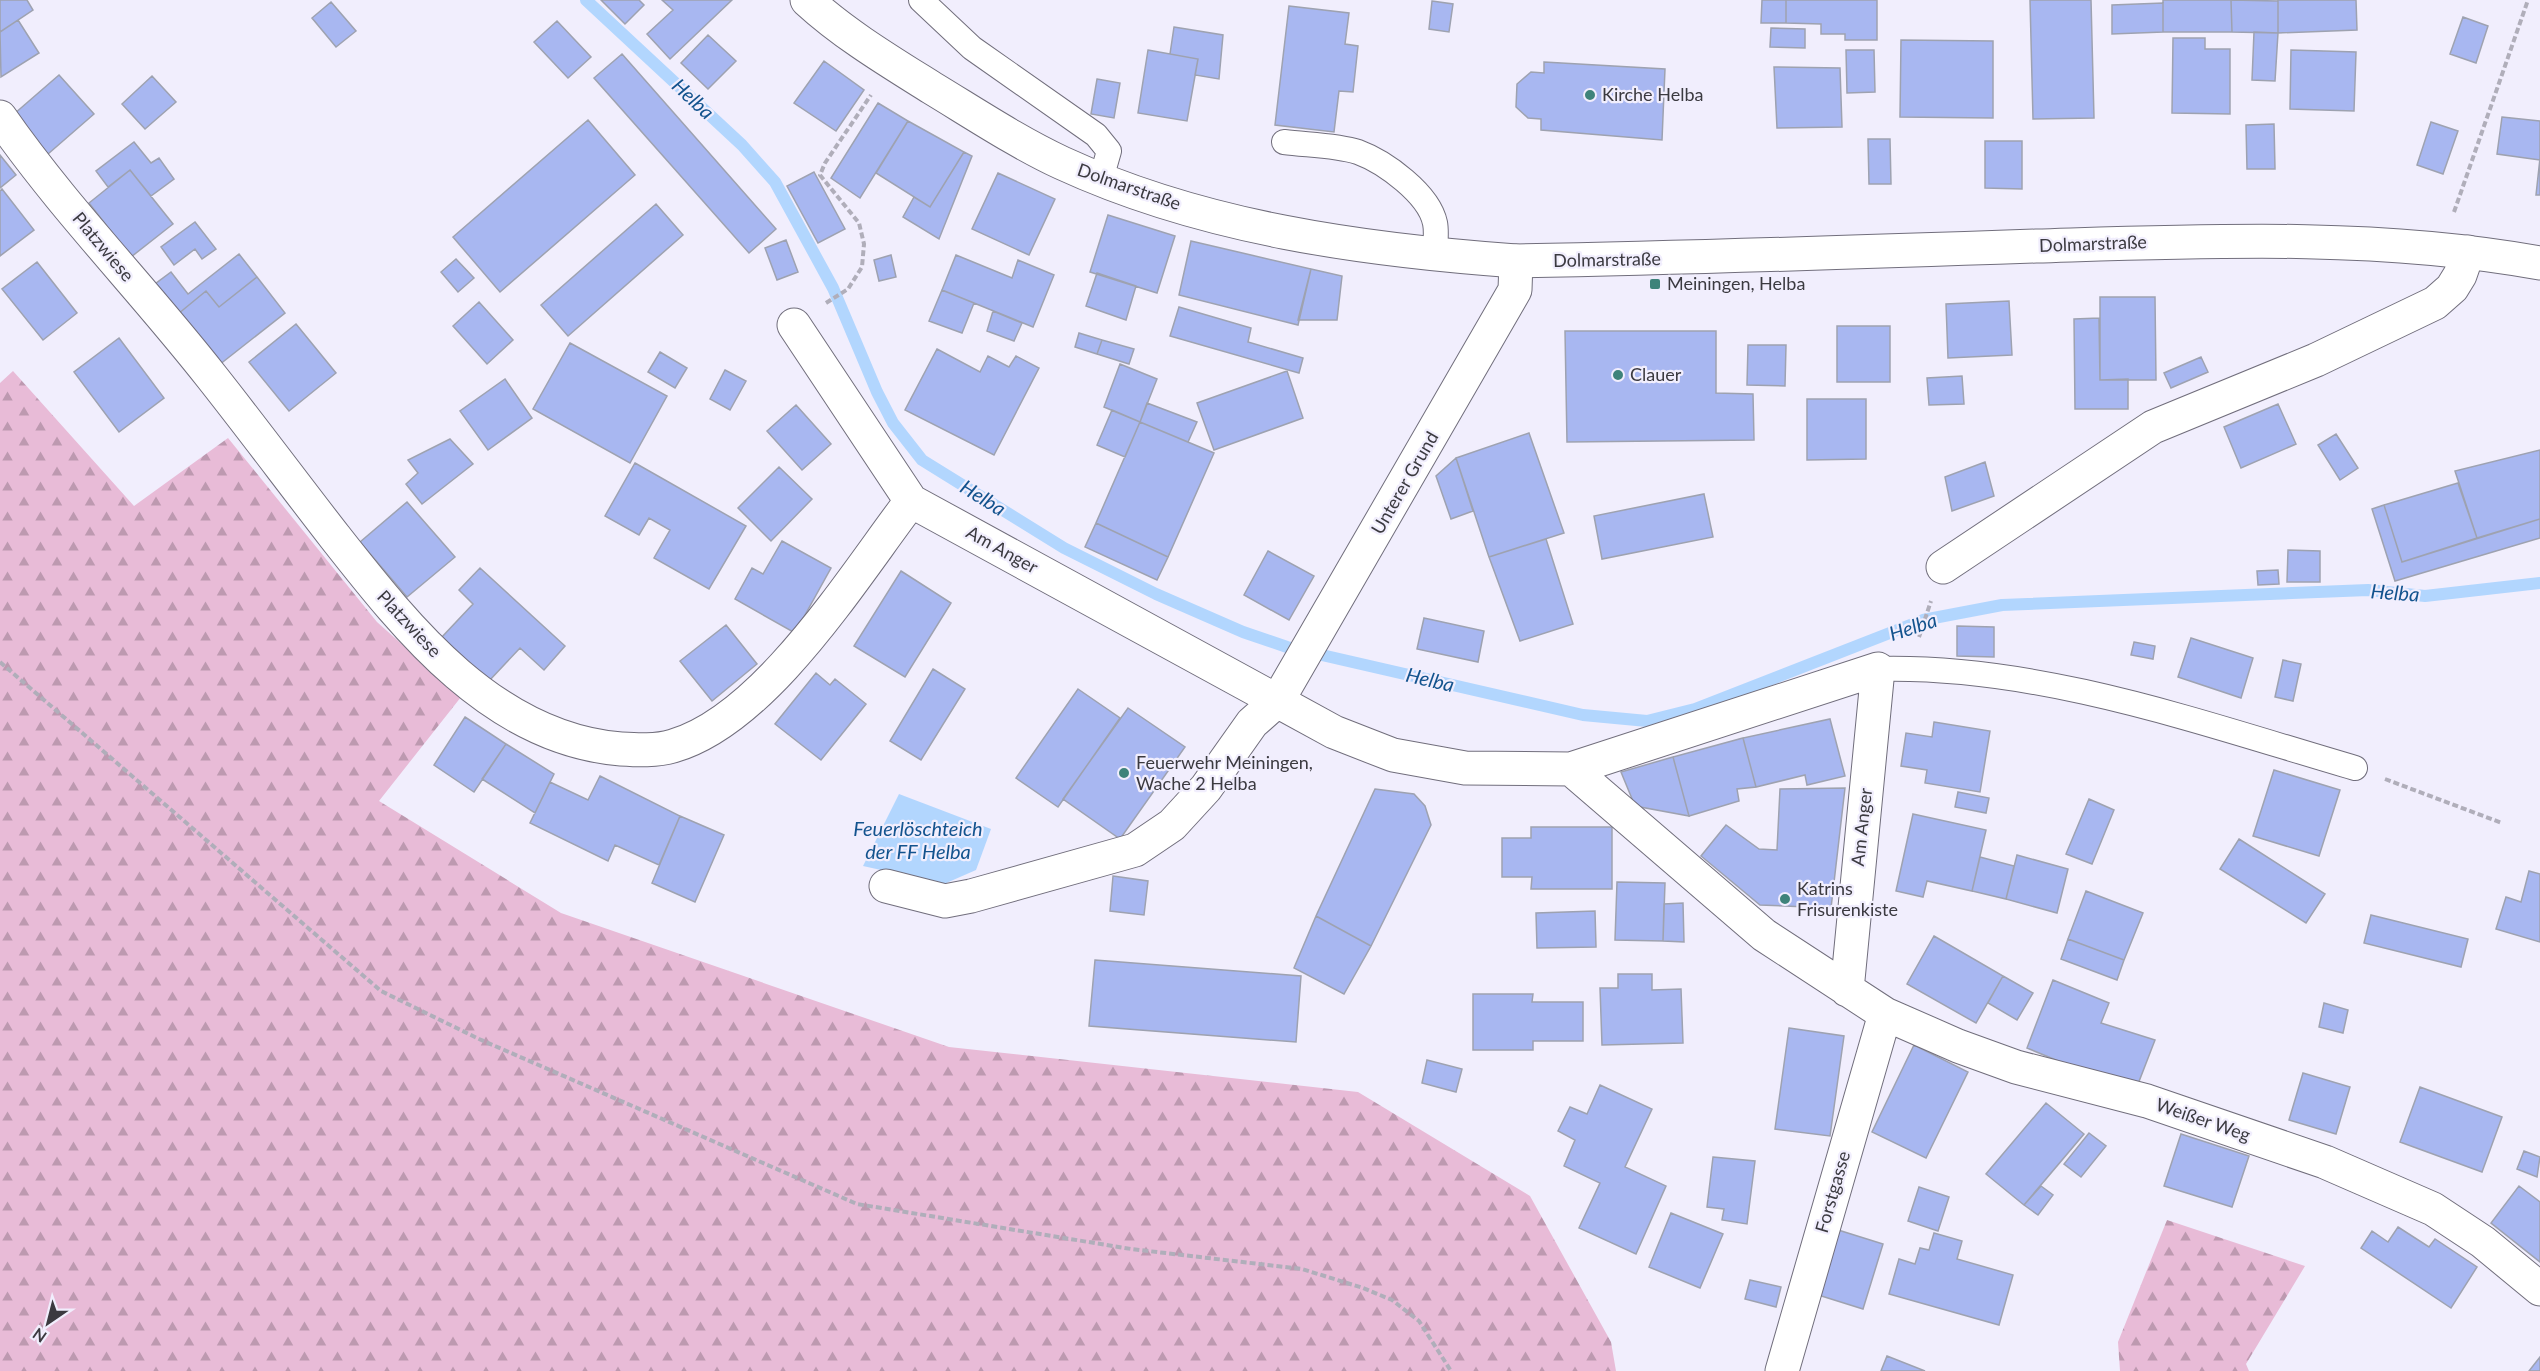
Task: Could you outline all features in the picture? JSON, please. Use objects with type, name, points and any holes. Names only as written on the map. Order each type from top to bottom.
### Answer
[{"type":"street","name":"Dolmarstraße","points":[[807,0],[891,64],[1023,144],[1101,179],[1202,212],[1304,235],[1435,255],[1516,261],[2197,241],[2356,244],[2455,251],[2540,263]]},
{"type":"street","name":"Platzwiese","points":[[0,117],[32,163],[210,374],[362,570],[414,633],[474,688],[505,710],[534,725],[570,740],[604,748],[643,751],[670,747],[693,739],[723,722],[754,697],[790,660],[911,501]]},
{"type":"street","points":[[1943,567],[2153,427],[2316,360],[2435,303],[2452,288],[2460,275],[2455,251]]},
{"type":"street","name":"Unterer Grund","points":[[1285,687],[1515,290],[1516,261]]},
{"type":"street","name":"Am Anger","points":[[805,317],[911,501],[1285,687],[1334,732],[1393,755],[1466,768],[1571,769],[1878,669],[1847,990]]},
{"type":"street","points":[[886,886],[945,901],[971,896],[1135,850],[1172,825],[1206,788],[1252,723],[1285,687]]},
{"type":"street","points":[[1571,769],[1764,935],[1847,990]]},
{"type":"street","name":"Weißer Weg","points":[[1847,990],[1885,1014],[1959,1046],[2016,1067],[2147,1101],[2325,1162],[2433,1209],[2483,1242],[2540,1289]]},
{"type":"street","name":"Forstgasse","points":[[1782,1371],[1885,1014]]},
{"type":"lane","points":[[921,0],[972,48],[1096,135],[1109,151],[1101,179]]},
{"type":"lane","points":[[1284,142],[1356,152],[1379,162],[1421,195],[1428,206],[1436,223],[1435,255]]},
{"type":"lane","points":[[1878,669],[1979,673],[2074,691],[2170,714],[2355,768]]},
{"type":"path","points":[[2455,251],[2528,0]]},
{"type":"path","points":[[805,317],[848,289],[861,267],[864,244],[858,224],[820,175],[825,163],[891,64]]},
{"type":"path","points":[[1920,632],[1929,606]]},
{"type":"path","points":[[0,662],[381,991],[479,1039],[857,1204],[1131,1249],[1302,1269],[1363,1288],[1392,1300],[1419,1322],[1451,1371]]},
{"type":"path","points":[[2355,768],[2502,824]]},
{"type":"green space","points":[[13,371],[134,506],[228,438],[377,622],[461,697],[379,801],[561,913],[949,1047],[1358,1092],[1530,1196],[1611,1342],[1616,1371],[0,1371],[0,383]]},
{"type":"green space","points":[[2167,1220],[2305,1266],[2246,1364],[2249,1371],[2120,1371],[2118,1342]]},
{"type":"water","name":"Feuerlöschteich der FF Helba","points":[[899,794],[991,829],[976,870],[944,884],[863,866]]},
{"type":"building","points":[[0,0],[27,0],[33,10],[0,32]]},
{"type":"building","points":[[601,0],[639,0],[644,5],[625,24]]},
{"type":"building","points":[[662,0],[732,0],[670,59],[647,34],[673,10]]},
{"type":"building","points":[[1762,0],[1786,0],[1786,23],[1761,23]]},
{"type":"building","points":[[1786,0],[1877,0],[1877,40],[1845,40],[1845,34],[1821,34],[1821,24],[1786,23]]},
{"type":"building","points":[[2030,0],[2091,0],[2094,118],[2033,119]]},
{"type":"building","points":[[2163,0],[2231,0],[2232,32],[2163,32]]},
{"type":"building","points":[[2231,0],[2278,1],[2278,33],[2232,32]]},
{"type":"building","points":[[2278,0],[2356,0],[2357,30],[2278,33]]},
{"type":"building","points":[[1432,1],[1453,4],[1449,32],[1429,29]]},
{"type":"building","points":[[331,2],[356,31],[336,47],[312,18]]},
{"type":"building","points":[[2163,3],[2163,32],[2112,34],[2112,5]]},
{"type":"building","points":[[1289,6],[1349,13],[1345,44],[1358,46],[1353,92],[1339,91],[1334,132],[1275,125]]},
{"type":"building","points":[[2463,17],[2488,26],[2476,63],[2450,54]]},
{"type":"building","points":[[18,20],[39,53],[1,77],[0,32]]},
{"type":"building","points":[[557,21],[591,57],[568,78],[534,42]]},
{"type":"building","points":[[1174,27],[1223,35],[1219,79],[1195,75],[1198,59],[1170,54]]},
{"type":"building","points":[[1771,28],[1805,29],[1805,48],[1770,47]]},
{"type":"building","points":[[2254,32],[2278,33],[2275,81],[2252,80]]},
{"type":"building","points":[[708,35],[736,61],[708,89],[681,63]]},
{"type":"building","points":[[2173,38],[2205,38],[2205,49],[2230,49],[2230,114],[2172,113]]},
{"type":"building","points":[[1901,40],[1993,41],[1993,118],[1900,117]]},
{"type":"building","points":[[1148,50],[1198,59],[1187,121],[1138,113]]},
{"type":"building","points":[[1846,50],[1874,50],[1875,92],[1847,93]]},
{"type":"building","points":[[2291,50],[2356,52],[2354,111],[2290,109]]},
{"type":"building","points":[[622,54],[776,229],[749,253],[594,78]]},
{"type":"building","points":[[824,61],[864,90],[836,131],[794,103]]},
{"type":"building","name":"Kirche Helba","points":[[1544,62],[1665,69],[1662,140],[1541,130],[1541,119],[1528,118],[1516,107],[1517,84],[1531,72],[1544,73]]},
{"type":"building","points":[[1774,67],[1840,68],[1842,127],[1777,128]]},
{"type":"building","points":[[59,75],[94,114],[48,154],[14,114]]},
{"type":"building","points":[[152,76],[176,102],[145,129],[122,104]]},
{"type":"building","points":[[1097,79],[1120,83],[1114,118],[1091,114]]},
{"type":"building","points":[[878,103],[908,121],[860,198],[831,178]]},
{"type":"building","points":[[2502,117],[2540,121],[2540,160],[2497,154]]},
{"type":"building","points":[[588,120],[635,175],[500,292],[453,237]]},
{"type":"building","points":[[908,121],[964,152],[930,207],[876,173]]},
{"type":"building","points":[[2431,122],[2458,131],[2443,174],[2417,165]]},
{"type":"building","points":[[2274,124],[2275,169],[2247,169],[2246,125]]},
{"type":"building","points":[[1868,139],[1890,139],[1891,184],[1869,184]]},
{"type":"building","points":[[1985,141],[2022,141],[2022,189],[1985,188]]},
{"type":"building","points":[[134,142],[151,163],[159,158],[174,179],[151,196],[130,170],[108,187],[96,171]]},
{"type":"building","points":[[964,152],[972,156],[939,239],[903,217],[914,197],[930,207]]},
{"type":"building","points":[[0,155],[16,175],[0,188]]},
{"type":"building","points":[[2540,158],[2540,195],[2536,195]]},
{"type":"building","points":[[130,170],[173,224],[131,257],[89,203]]},
{"type":"building","points":[[814,172],[845,229],[818,243],[787,186]]},
{"type":"building","points":[[998,173],[1055,199],[1029,255],[972,229]]},
{"type":"building","points":[[2,189],[34,230],[0,256],[0,191]]},
{"type":"building","points":[[656,204],[683,235],[568,336],[541,305]]},
{"type":"building","points":[[1108,215],[1175,236],[1157,293],[1090,272]]},
{"type":"building","points":[[195,222],[216,249],[202,259],[195,249],[174,265],[161,247]]},
{"type":"building","points":[[786,240],[798,272],[777,280],[765,248]]},
{"type":"building","points":[[1191,241],[1311,269],[1298,325],[1179,295]]},
{"type":"building","points":[[239,254],[257,277],[219,307],[206,291],[178,314],[155,284],[171,272],[188,294]]},
{"type":"building","points":[[891,255],[896,277],[879,281],[874,260]]},
{"type":"building","points":[[956,255],[1012,278],[1018,260],[1054,275],[1033,327],[942,290]]},
{"type":"building","points":[[456,259],[474,278],[458,292],[441,272]]},
{"type":"building","points":[[37,262],[77,313],[43,340],[2,289]]},
{"type":"building","points":[[1311,269],[1342,276],[1337,320],[1298,320]]},
{"type":"building","points":[[1097,273],[1136,286],[1126,320],[1086,306]]},
{"type":"building","points":[[257,277],[285,313],[219,365],[178,314],[206,291],[219,307]]},
{"type":"building","points":[[942,290],[974,303],[962,333],[929,321]]},
{"type":"building","points":[[2100,297],[2155,297],[2156,380],[2100,380]]},
{"type":"building","points":[[2009,301],[2012,355],[1948,358],[1946,304]]},
{"type":"building","points":[[479,302],[513,340],[487,364],[453,326]]},
{"type":"building","points":[[1179,307],[1251,328],[1248,342],[1303,358],[1299,373],[1170,336]]},
{"type":"building","points":[[993,311],[1022,323],[1014,341],[987,331]]},
{"type":"building","points":[[2099,318],[2100,380],[2128,379],[2128,409],[2075,409],[2074,319]]},
{"type":"building","points":[[296,324],[336,373],[289,411],[249,362]]},
{"type":"building","points":[[1837,326],[1890,326],[1890,382],[1837,382]]},
{"type":"building","points":[[1565,331],[1716,331],[1716,393],[1753,394],[1754,440],[1567,442]]},
{"type":"building","points":[[1079,333],[1102,340],[1097,354],[1075,347]]},
{"type":"building","points":[[119,338],[164,398],[119,432],[74,372]]},
{"type":"building","points":[[1102,340],[1134,349],[1129,364],[1097,354]]},
{"type":"building","points":[[570,343],[667,396],[630,463],[533,409]]},
{"type":"building","points":[[1748,345],[1786,345],[1785,386],[1747,385]]},
{"type":"building","points":[[937,349],[980,372],[988,356],[1009,367],[1016,356],[1039,368],[994,455],[905,410]]},
{"type":"building","points":[[660,352],[687,368],[675,388],[648,372]]},
{"type":"building","points":[[2201,357],[2208,372],[2171,388],[2164,373]]},
{"type":"building","points":[[1120,364],[1157,379],[1140,422],[1104,407]]},
{"type":"building","points":[[725,370],[746,381],[730,410],[710,399]]},
{"type":"building","points":[[1287,371],[1303,418],[1214,450],[1197,403]]},
{"type":"building","points":[[1962,376],[1964,404],[1929,405],[1927,378]]},
{"type":"building","points":[[505,379],[532,418],[488,450],[460,411]]},
{"type":"building","points":[[1807,399],[1866,399],[1866,459],[1807,460]]},
{"type":"building","points":[[1147,403],[1197,422],[1188,442],[1140,422]]},
{"type":"building","points":[[2278,404],[2296,444],[2241,468],[2224,427]]},
{"type":"building","points":[[796,405],[831,444],[802,470],[767,431]]},
{"type":"building","points":[[1112,410],[1140,422],[1125,457],[1097,445]]},
{"type":"building","points":[[1140,422],[1214,453],[1168,557],[1096,523]]},
{"type":"building","points":[[1529,433],[1564,533],[1489,557],[1456,458]]},
{"type":"building","points":[[2336,434],[2358,468],[2340,480],[2318,445]]},
{"type":"building","points":[[450,439],[473,464],[422,504],[406,484],[418,473],[408,460]]},
{"type":"building","points":[[2540,450],[2540,519],[2477,538],[2455,471]]},
{"type":"building","points":[[1456,458],[1473,511],[1451,519],[1436,476]]},
{"type":"building","points":[[1985,462],[1994,496],[1952,511],[1945,477]]},
{"type":"building","points":[[635,463],[746,526],[709,589],[654,558],[670,530],[649,518],[639,535],[605,516]]},
{"type":"building","points":[[779,467],[812,499],[771,541],[738,508]]},
{"type":"building","points":[[2458,483],[2477,538],[2402,562],[2384,505]]},
{"type":"building","points":[[1704,494],[1713,537],[1602,559],[1594,516]]},
{"type":"building","points":[[407,502],[455,557],[407,597],[360,542]]},
{"type":"building","points":[[2384,505],[2402,562],[2540,519],[2540,538],[2395,581],[2372,509]]},
{"type":"building","points":[[1096,523],[1168,557],[1157,580],[1085,547]]},
{"type":"building","points":[[1546,539],[1573,624],[1520,641],[1489,557]]},
{"type":"building","points":[[782,541],[831,568],[795,633],[735,599],[752,568],[763,574]]},
{"type":"building","points":[[2288,550],[2320,551],[2320,582],[2287,582]]},
{"type":"building","points":[[1268,551],[1314,576],[1289,620],[1244,595]]},
{"type":"building","points":[[480,568],[565,646],[544,670],[520,648],[489,681],[441,638],[473,604],[459,590]]},
{"type":"building","points":[[2278,570],[2279,584],[2258,585],[2257,571]]},
{"type":"building","points":[[901,571],[951,603],[905,677],[854,646]]},
{"type":"building","points":[[1424,618],[1484,631],[1478,662],[1417,649]]},
{"type":"building","points":[[726,625],[757,664],[712,701],[680,661]]},
{"type":"building","points":[[1957,626],[1994,627],[1994,657],[1957,656]]},
{"type":"building","points":[[2191,638],[2253,658],[2241,698],[2178,677]]},
{"type":"building","points":[[2134,642],[2155,646],[2153,659],[2131,655]]},
{"type":"building","points":[[2283,660],[2301,664],[2293,701],[2275,697]]},
{"type":"building","points":[[933,669],[965,689],[921,760],[890,741]]},
{"type":"building","points":[[816,673],[830,685],[835,679],[866,704],[821,760],[775,724]]},
{"type":"building","points":[[1078,689],[1120,718],[1058,807],[1016,778]]},
{"type":"building","name":"Feuerwehr Meiningen, Wache 2 Helba","points":[[1128,708],[1185,747],[1120,839],[1063,799]]},
{"type":"building","points":[[465,717],[506,744],[474,792],[434,765]]},
{"type":"building","points":[[1830,719],[1845,776],[1807,785],[1805,775],[1756,787],[1743,738]]},
{"type":"building","points":[[1934,722],[1990,731],[1980,792],[1925,783],[1927,770],[1901,766],[1906,733],[1932,737]]},
{"type":"building","points":[[1743,738],[1756,787],[1737,789],[1739,801],[1689,816],[1673,757]]},
{"type":"building","points":[[506,744],[554,774],[535,813],[482,779]]},
{"type":"building","points":[[1673,757],[1689,816],[1635,806],[1621,772]]},
{"type":"building","points":[[2274,770],[2340,790],[2319,856],[2253,836]]},
{"type":"building","points":[[600,776],[680,816],[659,865],[615,845],[608,861],[530,823],[550,782],[588,800]]},
{"type":"building","points":[[1845,788],[1831,908],[1760,905],[1701,856],[1726,825],[1759,849],[1777,850],[1780,789]]},
{"type":"building","points":[[1375,789],[1414,794],[1425,806],[1431,825],[1371,946],[1316,916]]},
{"type":"building","points":[[1958,792],[1989,798],[1986,813],[1955,807]]},
{"type":"building","points":[[2089,799],[2114,810],[2092,864],[2066,854]]},
{"type":"building","points":[[1913,814],[1986,830],[1972,891],[1927,881],[1923,897],[1896,891]]},
{"type":"building","points":[[680,816],[724,835],[695,902],[652,883]]},
{"type":"building","points":[[1531,827],[1612,827],[1612,889],[1531,889],[1532,877],[1502,877],[1502,838],[1531,838]]},
{"type":"building","points":[[2239,839],[2325,894],[2306,923],[2220,869]]},
{"type":"building","points":[[2017,855],[2068,869],[2057,913],[2006,899]]},
{"type":"building","points":[[1980,857],[2014,866],[2006,899],[1972,891]]},
{"type":"building","points":[[2529,871],[2540,874],[2540,942],[2496,929],[2506,897],[2521,902]]},
{"type":"building","points":[[1113,876],[1148,881],[1144,915],[1110,911]]},
{"type":"building","points":[[1617,882],[1665,883],[1663,941],[1615,940]]},
{"type":"building","points":[[2086,891],[2143,913],[2124,960],[2068,939]]},
{"type":"building","points":[[1683,903],[1684,942],[1663,941],[1664,904]]},
{"type":"building","points":[[1595,911],[1596,947],[1537,948],[1536,913]]},
{"type":"building","points":[[2371,915],[2468,939],[2461,967],[2364,943]]},
{"type":"building","points":[[1316,916],[1371,946],[1344,994],[1294,968]]},
{"type":"building","points":[[1934,936],[2003,976],[1976,1023],[1907,984]]},
{"type":"building","points":[[2068,939],[2124,960],[2117,980],[2061,959]]},
{"type":"building","points":[[1095,960],[1301,976],[1296,1042],[1089,1026]]},
{"type":"building","points":[[1618,974],[1652,974],[1652,990],[1681,989],[1683,1043],[1602,1045],[1600,988],[1618,988]]},
{"type":"building","points":[[2003,976],[2033,993],[2017,1020],[1988,1003]]},
{"type":"building","points":[[2053,980],[2109,1003],[2101,1023],[2155,1040],[2138,1084],[2080,1070],[2027,1048]]},
{"type":"building","points":[[1473,994],[1533,994],[1532,1002],[1583,1002],[1583,1041],[1533,1041],[1533,1050],[1473,1050]]},
{"type":"building","points":[[2324,1003],[2348,1010],[2343,1033],[2319,1027]]},
{"type":"building","points":[[1789,1028],[1844,1036],[1830,1136],[1775,1129]]},
{"type":"building","points":[[1914,1045],[1968,1072],[1926,1158],[1872,1132]]},
{"type":"building","points":[[1427,1060],[1462,1069],[1456,1092],[1422,1083]]},
{"type":"building","points":[[2303,1073],[2350,1087],[2336,1134],[2289,1120]]},
{"type":"building","points":[[1600,1085],[1652,1109],[1625,1167],[1666,1186],[1636,1254],[1579,1228],[1600,1183],[1564,1166],[1575,1140],[1558,1131],[1570,1107],[1587,1114]]},
{"type":"building","points":[[2420,1087],[2502,1117],[2482,1172],[2400,1142]]},
{"type":"building","points":[[2046,1103],[2084,1134],[2024,1205],[1986,1174]]},
{"type":"building","points":[[2089,1133],[2106,1146],[2081,1177],[2064,1164]]},
{"type":"building","points":[[2181,1134],[2249,1156],[2232,1207],[2164,1186]]},
{"type":"building","points":[[2524,1151],[2540,1157],[2537,1177],[2517,1169]]},
{"type":"building","points":[[1713,1157],[1755,1161],[1747,1224],[1722,1220],[1724,1209],[1707,1207]]},
{"type":"building","points":[[2041,1186],[2053,1195],[2038,1215],[2024,1205]]},
{"type":"building","points":[[2519,1186],[2540,1202],[2540,1262],[2491,1223]]},
{"type":"building","points":[[1919,1187],[1949,1197],[1938,1231],[1908,1221]]},
{"type":"building","points":[[1671,1213],[1723,1234],[1700,1288],[1649,1267]]},
{"type":"building","points":[[2398,1227],[2429,1247],[2435,1239],[2477,1267],[2451,1308],[2361,1248],[2372,1231],[2388,1242]]},
{"type":"building","points":[[1835,1229],[1883,1244],[1863,1309],[1815,1294]]},
{"type":"building","points":[[1934,1233],[1962,1241],[1957,1259],[2013,1275],[1999,1325],[1889,1294],[1899,1259],[1915,1264],[1920,1248],[1929,1250]]},
{"type":"building","points":[[1750,1280],[1781,1287],[1776,1307],[1745,1299]]},
{"type":"building","points":[[1887,1356],[1925,1371],[1881,1371]]},
{"type":"building","points":[[2540,1357],[2540,1371],[2529,1371]]},
{"type":"waterway","name":"Helba","points":[[586,0],[742,145],[775,182],[833,288],[877,392],[893,423],[922,460],[1064,548],[1156,594],[1243,632],[1287,647],[1583,715],[1647,721],[1695,709],[1923,620],[2002,605],[2368,590],[2425,596],[2540,583]]},
{"type":"place","name":"Kirche Helba","points":[[1590,95]]},
{"type":"place","name":"Meiningen, Helba","points":[[1655,284]]},
{"type":"place","name":"Clauer","points":[[1618,375]]},
{"type":"place","name":"Feuerwehr Meiningen, Wache 2 Helba","points":[[1124,773]]},
{"type":"place","name":"Katrins Frisurenkiste","points":[[1785,899]]}]
